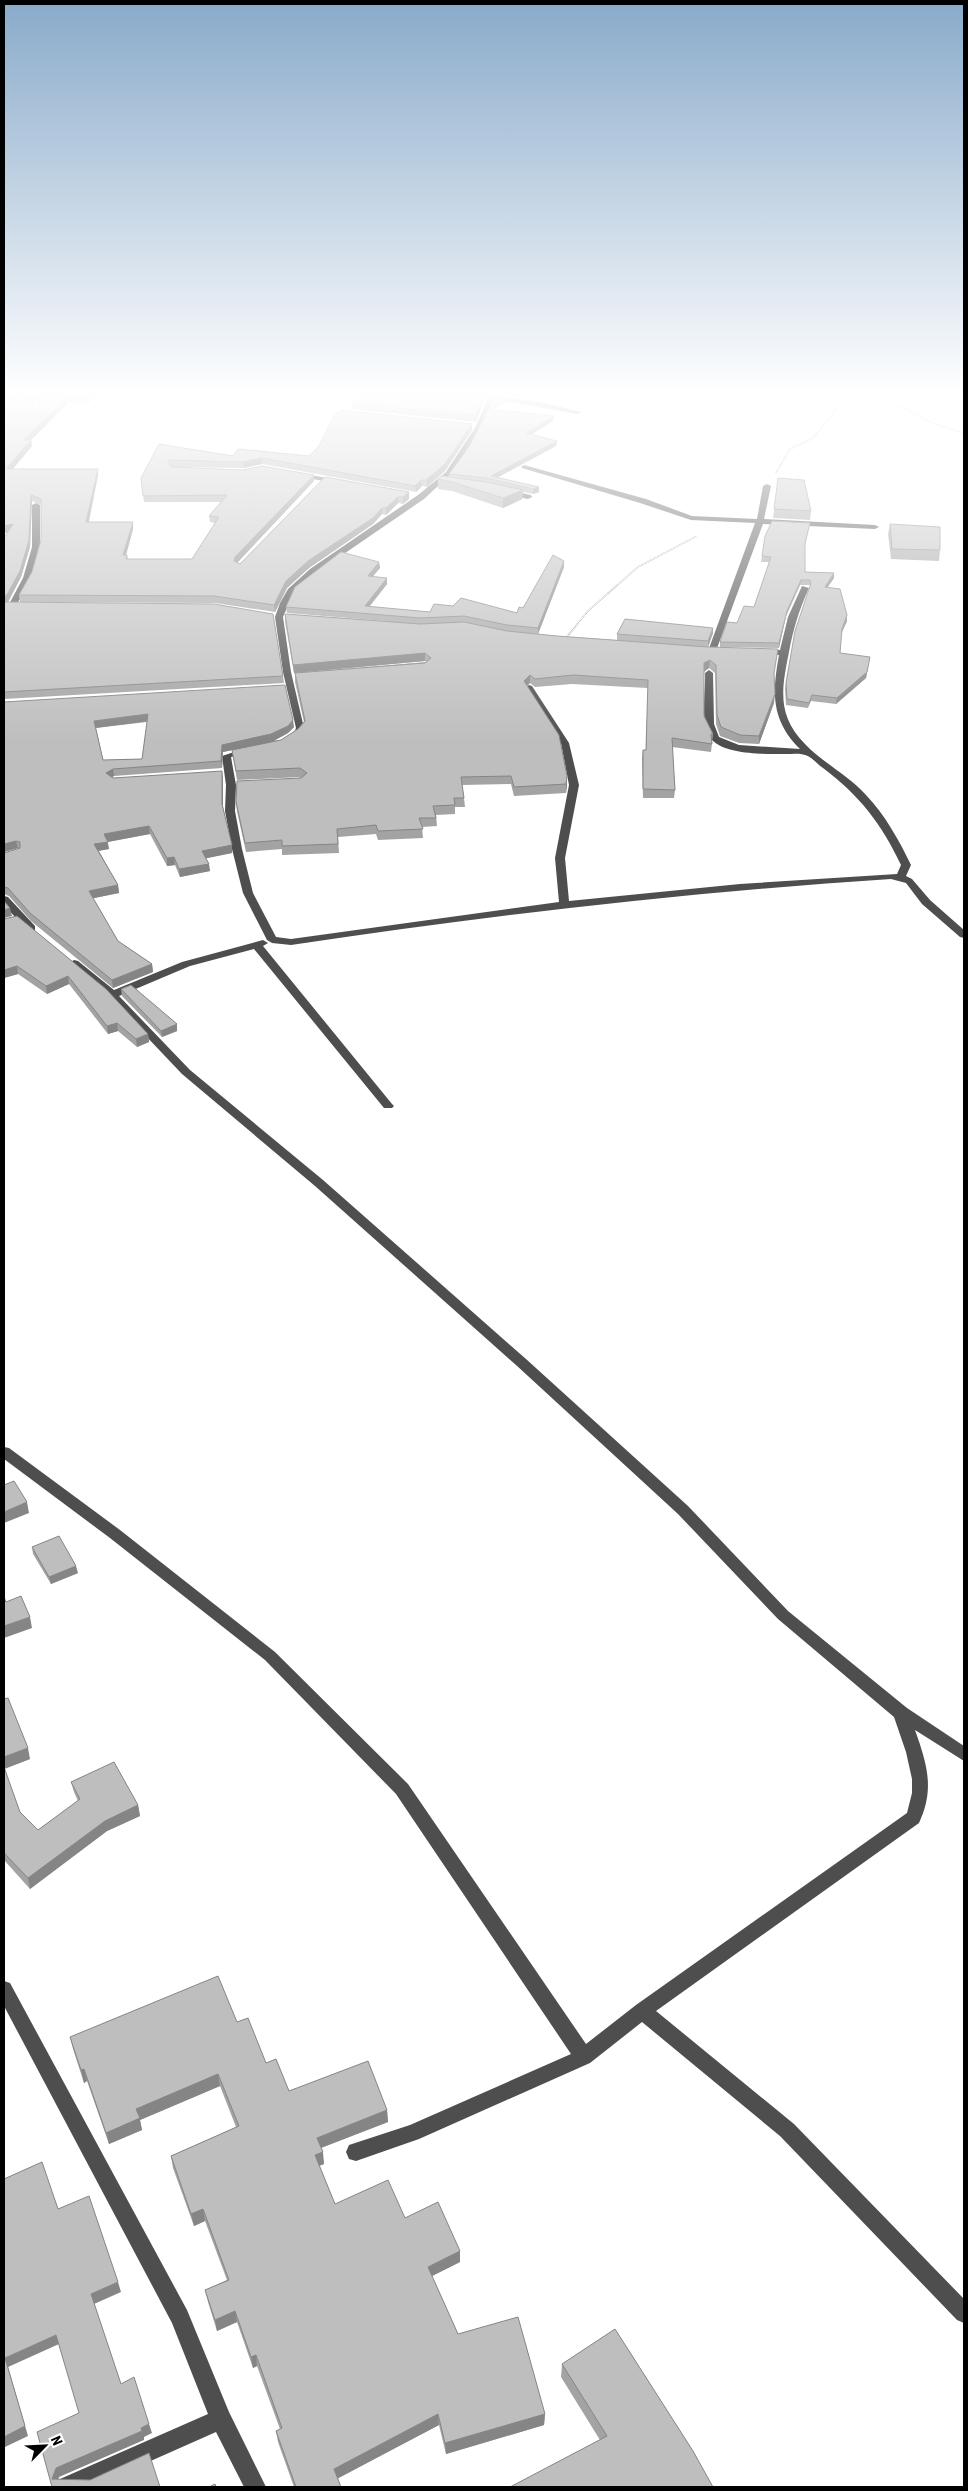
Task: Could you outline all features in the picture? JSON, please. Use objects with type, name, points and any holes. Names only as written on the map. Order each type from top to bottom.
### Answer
[{"type":"street","points":[[12,606],[27,578],[36,547],[36,510]]},
{"type":"street","points":[[277,744],[292,740],[297,736],[300,728],[279,617],[291,591],[313,571],[396,510]]},
{"type":"street","points":[[670,510],[691,518],[875,527]]},
{"type":"street","points":[[712,652],[760,521],[762,510]]},
{"type":"street","points":[[805,588],[789,626],[778,683],[779,704],[788,728],[805,752],[855,790],[882,822],[906,865],[902,875]]},
{"type":"street","points":[[699,651],[721,652]]},
{"type":"street","points":[[749,652],[785,653]]},
{"type":"street","points":[[709,673],[711,733],[717,741],[730,747],[772,752],[805,752]]},
{"type":"street","points":[[529,688],[565,743],[574,785],[560,858],[564,905]]},
{"type":"street","points":[[263,747],[240,751],[226,756],[223,773],[235,785],[230,810],[248,893],[272,940]]},
{"type":"street","points":[[112,994],[186,964],[272,940],[291,942],[422,923],[690,891],[902,875],[926,902],[964,934]]},
{"type":"street","points":[[4,899],[16,920],[40,936]]},
{"type":"street","points":[[256,944],[388,1106]]},
{"type":"street","points":[[62,953],[112,994],[186,1072],[318,1183],[521,1362],[683,1510],[783,1616],[902,1713],[964,1754]]},
{"type":"street","points":[[4,1452],[115,1534],[270,1656],[402,1789],[584,2056]]},
{"type":"street","points":[[356,2152],[412,2133],[584,2056],[642,2011],[913,1818],[920,1801],[919,1769],[902,1713]]},
{"type":"street","points":[[4,1989],[180,2317],[220,2419],[255,2487]]},
{"type":"street","points":[[642,2011],[787,2130],[964,2313]]},
{"type":"street","points":[[68,2487],[220,2419]]},
{"type":"path","points":[[564,641],[588,611],[638,567],[726,520]]},
{"type":"building","points":[[4,510],[30,510],[29,540],[20,571],[7,595],[4,596],[4,538],[13,524],[4,526]]},
{"type":"building","points":[[41,510],[89,510],[86,522],[133,522],[123,555],[127,555],[126,559],[192,559],[219,517],[209,516],[214,510],[280,510],[235,557],[234,561],[240,564],[293,510],[380,510],[373,518],[308,561],[286,581],[274,605],[214,596],[19,595],[32,572],[41,540]]},
{"type":"building","points":[[772,521],[810,523],[805,543],[805,572],[834,573],[825,587],[840,589],[847,615],[842,629],[840,653],[870,657],[867,672],[837,698],[812,695],[809,703],[787,699],[786,683],[795,631],[811,583],[810,580],[801,580],[787,611],[779,643],[720,642],[727,622],[737,623],[744,606],[754,607],[771,557],[762,556],[765,536]]},
{"type":"building","points":[[890,524],[940,527],[940,550],[892,549]]},
{"type":"building","points":[[341,552],[379,562],[368,576],[387,578],[365,606],[430,612],[434,604],[453,606],[461,598],[517,613],[519,607],[523,608],[553,555],[564,561],[538,628],[507,625],[464,616],[420,618],[286,607],[295,587]]},
{"type":"building","points":[[4,602],[214,604],[273,614],[283,676],[4,692]]},
{"type":"building","points":[[285,614],[420,624],[464,622],[507,631],[557,636],[708,647],[778,649],[774,673],[775,694],[759,736],[740,735],[721,727],[717,715],[716,665],[710,660],[704,663],[704,716],[713,734],[711,734],[712,744],[672,738],[675,790],[643,789],[643,750],[646,750],[648,680],[573,675],[535,679],[530,675],[524,681],[559,735],[567,776],[566,784],[514,787],[511,776],[461,777],[464,798],[454,798],[455,805],[433,806],[436,818],[419,818],[423,829],[378,831],[376,825],[337,829],[338,844],[282,846],[282,840],[245,843],[236,802],[237,781],[301,778],[307,773],[300,768],[236,771],[232,750],[281,740],[298,729],[305,721],[295,673],[425,663],[431,658],[425,653],[293,665]]},
{"type":"building","points":[[625,619],[713,628],[708,641],[617,634]]},
{"type":"building","points":[[285,685],[293,720],[288,726],[271,734],[222,745],[221,761],[113,769],[106,773],[113,778],[222,771],[222,804],[232,845],[202,851],[209,864],[179,869],[174,857],[167,858],[149,826],[104,834],[108,842],[94,844],[118,885],[89,891],[118,941],[152,964],[112,980],[30,913],[8,888],[4,887],[4,853],[20,848],[20,842],[4,844],[4,702]],"holes":[[[148,714],[142,759],[103,760],[94,721]]]},
{"type":"building","points":[[4,901],[10,908],[4,910]]},
{"type":"building","points":[[17,916],[106,989],[148,1034],[136,1039],[117,1023],[107,1026],[68,976],[46,986],[17,966],[4,970],[4,919]]},
{"type":"building","points":[[131,985],[177,1024],[161,1031],[121,989]]},
{"type":"building","points":[[14,1481],[27,1502],[4,1512],[4,1485]]},
{"type":"building","points":[[59,1536],[76,1566],[49,1577],[32,1547]]},
{"type":"building","points":[[21,1596],[30,1617],[4,1626],[4,1597],[6,1602]]},
{"type":"building","points":[[8,1698],[28,1748],[4,1757],[4,1699]]},
{"type":"building","points":[[114,1762],[138,1805],[105,1821],[28,1878],[4,1853],[4,1767],[20,1812],[38,1830],[80,1799],[71,1782]]},
{"type":"building","points":[[218,1976],[237,2022],[248,2018],[266,2063],[276,2059],[289,2091],[368,2061],[387,2110],[317,2138],[323,2152],[315,2155],[335,2204],[388,2180],[405,2218],[438,2202],[460,2251],[428,2267],[458,2334],[518,2317],[545,2414],[445,2443],[438,2414],[334,2469],[341,2487],[296,2487],[276,2431],[282,2428],[256,2355],[251,2357],[235,2311],[215,2320],[205,2290],[229,2280],[203,2209],[191,2214],[171,2156],[239,2126],[218,2074],[136,2109],[140,2118],[106,2133],[84,2069],[81,2070],[70,2037]]},
{"type":"building","points":[[42,2162],[58,2209],[89,2196],[118,2282],[91,2294],[121,2384],[134,2377],[149,2424],[141,2428],[142,2431],[56,2468],[52,2479],[90,2480],[149,2453],[160,2487],[52,2487],[37,2432],[79,2413],[56,2335],[5,2358],[25,2426],[4,2437],[4,2179]]},
{"type":"building","points":[[615,2329],[693,2451],[713,2487],[510,2487],[607,2436],[562,2364]]}]
